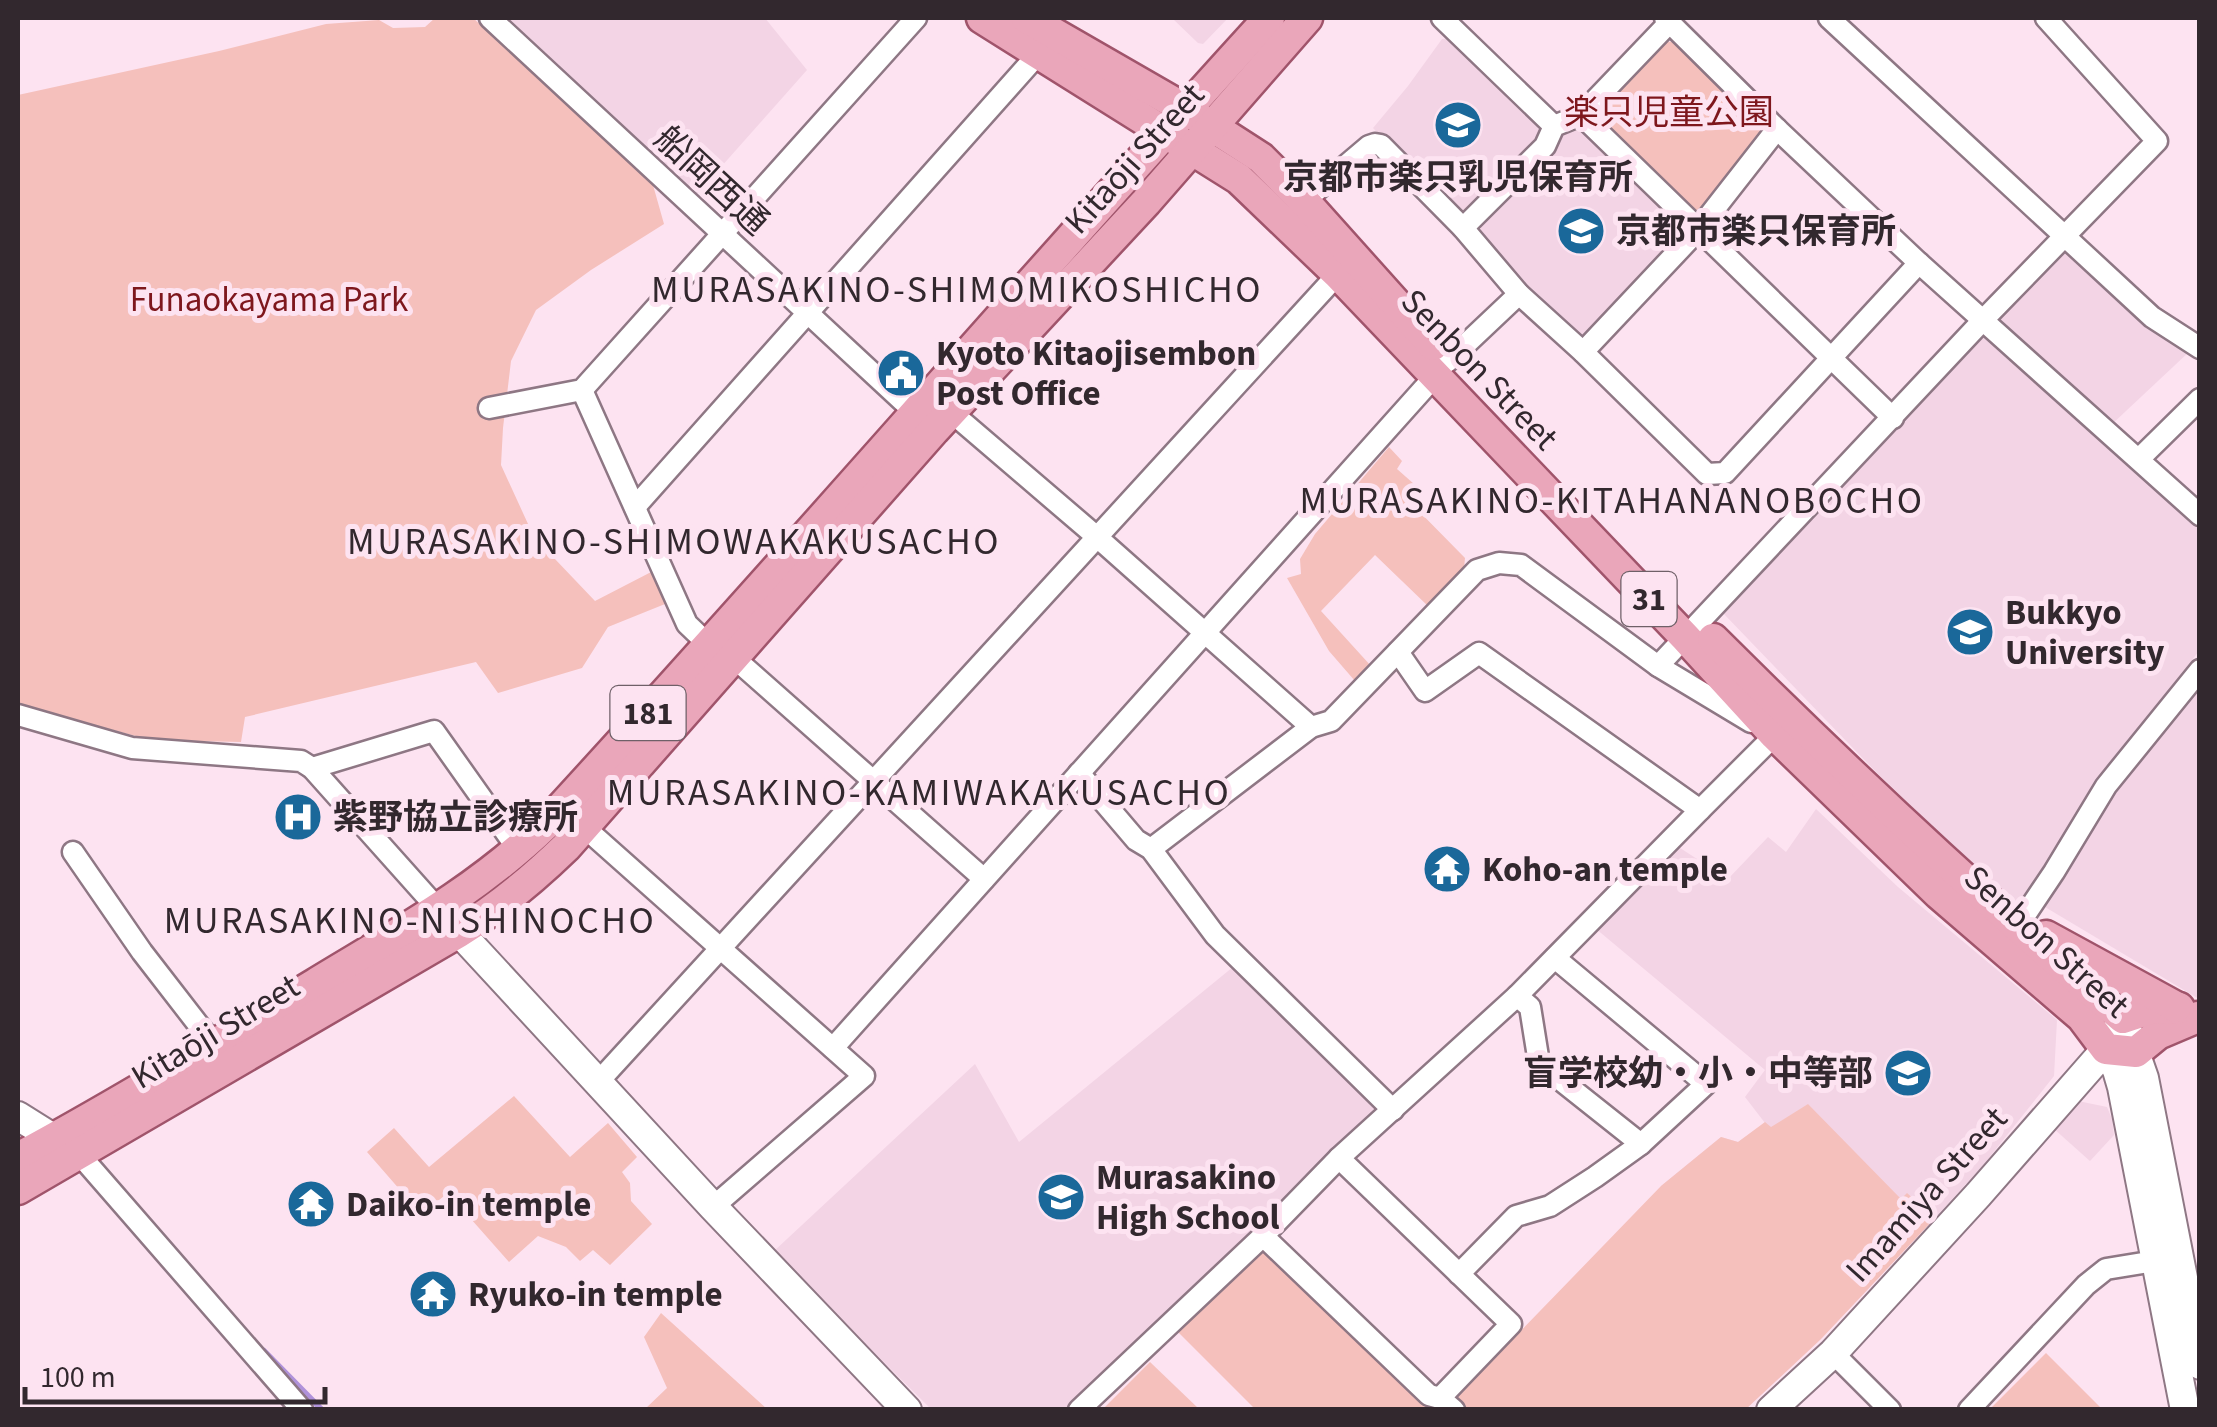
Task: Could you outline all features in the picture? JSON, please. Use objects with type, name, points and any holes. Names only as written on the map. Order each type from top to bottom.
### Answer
[{"type":"main road","name":"Senbon Street","points":[[982,18],[1039,54],[1176,121]]},
{"type":"main road","name":"Senbon Street","points":[[1027,18],[1176,121],[1203,137],[1260,158],[1304,202],[1441,369]]},
{"type":"main road","name":"Kitaōji Street","points":[[18,1158],[66,1147],[459,932],[546,867],[584,826],[721,652],[932,412],[1176,121],[1269,18]]},
{"type":"main road","name":"Kitaōji Street","points":[[932,412],[1203,137],[1307,18]]},
{"type":"main road","name":"Senbon Street","points":[[1203,137],[1239,179],[1441,369],[1784,727],[2009,937],[2082,1017],[2121,1050],[2194,1015]]},
{"type":"main road","name":"Kitaōji Street","points":[[18,1189],[66,1147],[214,1045],[484,879],[519,851],[721,652]]},
{"type":"main road","name":"Senbon Street","points":[[2009,937],[2124,1018],[2150,1009],[2194,1015]]},
{"type":"main road","name":"31","points":[[2009,937],[2052,938],[2194,1015]]},
{"type":"street","name":"船岡西通","points":[[490,18],[808,313],[1098,537],[1311,728]]},
{"type":"street","points":[[489,408],[582,390],[916,18]]},
{"type":"street","points":[[1442,18],[1554,126]]},
{"type":"street","points":[[1829,18],[2152,317],[2200,348]]},
{"type":"street","points":[[1658,666],[2157,141],[2046,18]]},
{"type":"street","points":[[1463,228],[1544,146],[1554,126],[1581,115],[1668,20],[1919,263],[2200,515]]},
{"type":"street","points":[[634,507],[1039,54]]},
{"type":"street","points":[[1581,115],[1893,418]]},
{"type":"street","points":[[1583,352],[1698,230],[1777,129]]},
{"type":"street","points":[[1304,202],[1368,146],[1381,145],[1463,228],[1519,294],[1707,474],[1725,473],[1919,263]]},
{"type":"street","points":[[598,1081],[1338,274]]},
{"type":"street","points":[[833,1048],[1441,369],[1519,294]]},
{"type":"street","points":[[582,390],[688,624],[984,879]]},
{"type":"street","points":[[2139,459],[2200,398]]},
{"type":"street","points":[[1079,1410],[1339,1158],[1517,996],[1784,727],[1658,666],[1521,565],[1500,563],[1477,570],[1331,720],[1311,728],[1151,849]]},
{"type":"street","points":[[1398,652],[1425,692],[1479,653],[1700,810]]},
{"type":"street","points":[[2009,937],[2106,786],[2200,670]]},
{"type":"street","points":[[18,715],[132,748],[301,761],[312,768],[713,1207],[907,1410]]},
{"type":"street","points":[[312,768],[434,730],[519,851]]},
{"type":"street","points":[[1079,773],[1136,840],[1151,849],[1215,936],[1393,1110]]},
{"type":"street","points":[[584,826],[864,1076],[713,1207]]},
{"type":"street","points":[[73,852],[142,952],[214,1045]]},
{"type":"street","points":[[1459,1274],[1516,1216],[1550,1206],[1641,1144],[1706,1084],[1555,958]]},
{"type":"street","points":[[1517,996],[1530,1008],[1539,1062],[1641,1144]]},
{"type":"street","points":[[2124,1018],[2121,1050],[2144,1078],[2167,1259],[2192,1372],[2184,1410]]},
{"type":"street","name":"Imamiya Street","points":[[1771,1410],[1833,1353],[1978,1194],[2121,1050]]},
{"type":"street","points":[[18,1116],[66,1147],[302,1410]]},
{"type":"street","points":[[1262,1236],[1429,1394],[1447,1404],[1511,1324],[1339,1158]]},
{"type":"street","points":[[1969,1410],[2086,1286],[2106,1270],[2167,1259]]},
{"type":"street","points":[[1833,1353],[1890,1410]]},
{"type":"shaded area","points":[[507,18],[765,18],[807,70],[697,194]]},
{"type":"shaded area","points":[[1172,18],[1228,18],[1203,44]]},
{"type":"shaded area","name":"京都市楽只乳児保育所","points":[[1457,38],[1542,123],[1540,140],[1464,218],[1458,218],[1373,128],[1442,39]]},
{"type":"shaded area","name":"京都市楽只保育所","points":[[1584,127],[1680,218],[1682,242],[1583,339],[1576,339],[1481,242],[1481,220],[1557,134]]},
{"type":"shaded area","points":[[2071,251],[2190,351],[2110,426],[2001,328],[1999,315],[2058,255]]},
{"type":"shaded area","name":"Bukkyo University","points":[[1990,330],[2199,522],[2199,651],[2098,780],[2020,906],[1876,772],[1723,613]]},
{"type":"shaded area","name":"Bukkyo University","points":[[2199,681],[2199,999],[2045,907],[2114,787]]},
{"type":"shaded area","name":"盲学校幼・小・中等部","points":[[1816,809],[1898,887],[2057,1020],[2054,1076],[1935,1218],[1821,1339],[1746,1409],[1661,1186],[1721,1137],[1738,1142],[1765,1123],[1745,1097],[1765,1070],[1595,928],[1677,846],[1728,879],[1768,837],[1786,852]]},
{"type":"shaded area","name":"Murasakino High School","points":[[1233,967],[1381,1111],[1069,1409],[931,1409],[773,1252],[975,1064],[1019,1142]]},
{"type":"shaded area","points":[[2078,1101],[2107,1107],[2112,1119],[2114,1135],[2090,1161],[2053,1128]]},
{"type":"green space","name":"Funaokayama Park","points":[[435,18],[473,18],[651,178],[664,224],[536,310],[511,361],[501,465],[534,537],[595,601],[655,570],[670,602],[608,627],[582,668],[498,693],[476,662],[245,717],[241,742],[151,740],[18,705],[18,95],[326,24],[379,20],[393,28],[425,27]]},
{"type":"green space","name":"楽只児童公園","points":[[1677,41],[1761,123],[1758,143],[1708,204],[1698,210],[1691,210],[1593,117],[1596,106],[1657,43]]},
{"type":"green space","points":[[1389,447],[1402,461],[1397,469],[1414,484],[1403,495],[1465,558],[1464,569],[1429,607],[1375,555],[1321,611],[1371,666],[1355,681],[1329,651],[1287,578],[1301,574],[1300,559],[1315,534]]},
{"type":"green space","points":[[514,1096],[570,1157],[608,1123],[637,1157],[622,1172],[630,1183],[631,1201],[652,1224],[610,1265],[593,1250],[580,1261],[566,1247],[538,1236],[509,1262],[448,1193],[421,1214],[367,1152],[394,1128],[429,1167]]},
{"type":"green space","points":[[1808,1104],[1901,1199],[1907,1193],[1935,1218],[1821,1339],[1746,1409],[1463,1410],[1453,1401],[1661,1186],[1721,1137],[1738,1142],[1765,1122],[1771,1127]]},
{"type":"green space","name":"Murasakino High School","points":[[1262,1248],[1433,1409],[1255,1409],[1176,1330]]},
{"type":"green space","points":[[661,1313],[767,1409],[645,1409],[667,1388],[644,1337]]},
{"type":"green space","points":[[2046,1353],[2102,1409],[1990,1409]]},
{"type":"green space","points":[[1150,1362],[1199,1409],[1103,1409]]},
{"type":"waterway","points":[[264,1351],[322,1410]]},
{"type":"place","name":"京都市楽只乳児保育所","points":[[1458,125]]},
{"type":"place","name":"京都市楽只保育所","points":[[1581,231]]},
{"type":"place","name":"Kyoto Kitaojisembon Post Office","points":[[901,373]]},
{"type":"place","name":"Bukkyo University","points":[[1970,632]]},
{"type":"place","name":"紫野協立診療所","points":[[298,817]]},
{"type":"place","name":"Koho-an temple","points":[[1447,869]]},
{"type":"place","name":"盲学校幼・小・中等部","points":[[1908,1073]]},
{"type":"place","name":"Murasakino High School","points":[[1061,1197]]},
{"type":"place","name":"Daiko-in temple","points":[[311,1204]]},
{"type":"place","name":"Ryuko-in temple","points":[[433,1294]]},
{"type":"district","name":"MURASAKINO-SHIMOMIKOSHICHO","points":[[957,289]]},
{"type":"district","name":"MURASAKINO-KITAHANANOBOCHO","points":[[1612,500]]},
{"type":"district","name":"MURASAKINO-SHIMOWAKAKUSACHO","points":[[674,541]]},
{"type":"district","name":"MURASAKINO-KAMIWAKAKUSACHO","points":[[919,792]]},
{"type":"district","name":"MURASAKINO-NISHINOCHO","points":[[410,920]]}]
